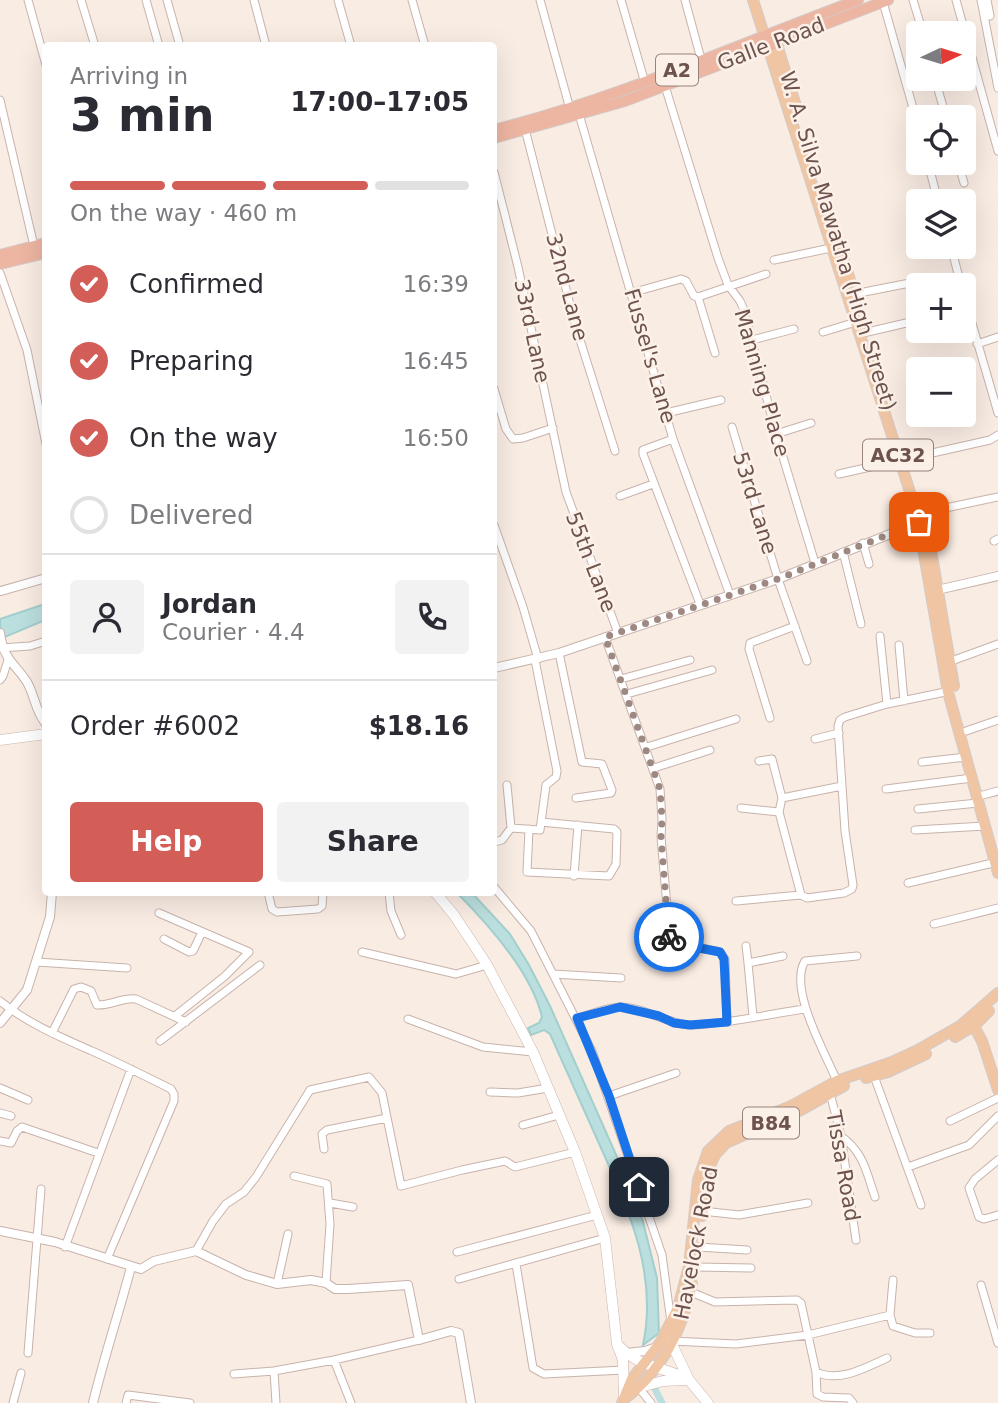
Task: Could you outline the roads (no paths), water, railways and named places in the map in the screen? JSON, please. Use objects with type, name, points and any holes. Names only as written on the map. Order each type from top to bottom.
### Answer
[{"type":"highway","name":"Galle Road","points":[[497,137],[525,126],[664,86],[858,0]]},
{"type":"highway","name":"Galle Road","points":[[574,112],[701,59],[885,1]]},
{"type":"highway","name":"Galle Road","points":[[497,130],[525,126]]},
{"type":"highway","points":[[0,255],[40,244]]},
{"type":"highway","points":[[0,264],[42,254]]},
{"type":"main road","points":[[753,0],[771,39]]},
{"type":"main road","name":"W. A. Silva Mawatha (High Street)","points":[[771,39],[831,248],[856,322],[863,332]]},
{"type":"main road","name":"W. A. Silva Mawatha (High Street)","points":[[771,39],[854,294],[863,332],[921,517],[946,663],[966,757],[998,847]]},
{"type":"main road","name":"W. A. Silva Mawatha (High Street)","points":[[952,691],[966,731],[985,826],[997,866]]},
{"type":"main road","points":[[0,740],[42,734]]},
{"type":"main road","points":[[438,896],[487,965],[533,1052],[575,1152],[605,1238],[617,1344],[624,1370],[623,1401]]},
{"type":"main road","name":"Havelock Road","points":[[656,1365],[681,1299],[689,1266],[700,1169],[712,1144],[729,1131],[783,1110],[837,1081],[892,1062],[972,1022],[998,993]]},
{"type":"main road","name":"Havelock Road","points":[[665,1337],[684,1319],[696,1267],[707,1172],[720,1148],[733,1139],[801,1110],[830,1093],[909,1063],[998,1002]]},
{"type":"main road","points":[[972,1022],[998,1090]]},
{"type":"main road","points":[[665,1337],[689,1380],[708,1403]]},
{"type":"main road","name":"B84","points":[[623,1401],[640,1388],[656,1365],[665,1337]]},
{"type":"main road","points":[[617,1344],[625,1353],[689,1380]]},
{"type":"main road","name":"B84","points":[[623,1401],[632,1379],[656,1365]]},
{"type":"main road","points":[[640,1388],[663,1381],[689,1380]]},
{"type":"street","points":[[28,0],[42,51]]},
{"type":"street","points":[[81,0],[94,42]]},
{"type":"street","points":[[146,0],[158,42]]},
{"type":"street","points":[[167,0],[179,42]]},
{"type":"street","points":[[254,0],[265,42]]},
{"type":"street","points":[[338,0],[350,42]]},
{"type":"street","points":[[412,0],[424,42]]},
{"type":"street","name":"Fussel's Lane","points":[[540,0],[631,293],[673,439],[730,595]]},
{"type":"street","points":[[621,0],[645,83]]},
{"type":"street","points":[[685,0],[701,59]]},
{"type":"street","points":[[913,0],[919,21]]},
{"type":"street","points":[[956,0],[998,151]]},
{"type":"street","points":[[981,0],[998,88]]},
{"type":"street","points":[[987,0],[990,16]]},
{"type":"street","points":[[885,1],[913,105]]},
{"type":"street","name":"Manning Place","points":[[664,86],[728,285],[740,301],[815,563]]},
{"type":"street","points":[[0,100],[40,244]]},
{"type":"street","name":"32nd Lane","points":[[525,126],[575,324],[615,451]]},
{"type":"street","points":[[962,175],[964,183]]},
{"type":"street","name":"33rd Lane","points":[[497,184],[518,267],[566,492]]},
{"type":"street","points":[[774,260],[831,248]]},
{"type":"street","points":[[0,273],[27,350],[42,424]]},
{"type":"street","points":[[698,297],[766,274]]},
{"type":"street","points":[[631,293],[681,279],[686,281],[694,296],[698,297],[715,353]]},
{"type":"street","points":[[854,294],[906,284]]},
{"type":"street","points":[[823,332],[856,322]]},
{"type":"street","points":[[863,332],[906,323]]},
{"type":"street","points":[[752,340],[794,328]]},
{"type":"street","points":[[977,344],[998,337]]},
{"type":"street","points":[[976,340],[998,414]]},
{"type":"street","points":[[988,382],[998,378]]},
{"type":"street","points":[[497,399],[506,429],[513,439],[552,428]]},
{"type":"street","points":[[666,413],[721,400]]},
{"type":"street","points":[[776,434],[811,423]]},
{"type":"street","name":"53rd Lane","points":[[732,426],[778,579],[807,661]]},
{"type":"street","points":[[839,474],[990,440],[998,435]]},
{"type":"street","points":[[673,439],[643,450],[653,484],[700,604]]},
{"type":"street","points":[[620,496],[653,484]]},
{"type":"street","name":"55th Lane","points":[[566,492],[618,633]]},
{"type":"street","points":[[497,667],[559,653],[778,579],[921,517],[998,496]]},
{"type":"street","points":[[497,533],[523,607],[557,771],[556,776],[546,785],[540,830],[512,828]]},
{"type":"street","points":[[863,544],[869,564]]},
{"type":"street","points":[[843,552],[861,624]]},
{"type":"street","points":[[934,591],[998,576]]},
{"type":"street","points":[[0,593],[42,579]]},
{"type":"street","points":[[770,718],[749,649],[750,643],[795,626]]},
{"type":"street","points":[[0,633],[8,660],[28,684],[42,718]]},
{"type":"street","points":[[880,636],[887,705]]},
{"type":"street","points":[[605,637],[660,789],[661,837],[670,941],[720,952],[724,959],[727,1022]]},
{"type":"street","points":[[2,645],[30,646],[42,642]]},
{"type":"street","points":[[946,663],[998,644]]},
{"type":"street","points":[[899,645],[904,701]]},
{"type":"street","points":[[559,653],[582,762],[602,764],[612,790],[611,793],[576,799]]},
{"type":"street","points":[[0,680],[4,676],[8,660]]},
{"type":"street","points":[[621,679],[690,660]]},
{"type":"street","points":[[627,694],[712,670]]},
{"type":"street","points":[[736,901],[801,895],[807,898],[844,893],[852,889],[845,831],[840,720],[887,705],[952,691]]},
{"type":"street","points":[[647,747],[736,719]]},
{"type":"street","points":[[966,731],[998,720]]},
{"type":"street","points":[[815,739],[839,733]]},
{"type":"street","points":[[654,768],[710,750]]},
{"type":"street","points":[[922,762],[966,757]]},
{"type":"street","points":[[759,761],[772,759],[782,798],[779,812],[801,895]]},
{"type":"street","points":[[886,789],[972,778]]},
{"type":"street","points":[[497,841],[502,840],[512,828],[508,785]]},
{"type":"street","points":[[782,798],[842,786]]},
{"type":"street","points":[[918,809],[981,799],[998,791]]},
{"type":"street","points":[[741,808],[779,812]]},
{"type":"street","points":[[529,829],[527,872],[609,876],[616,864],[617,832],[614,829],[541,822]]},
{"type":"street","points":[[575,876],[578,825]]},
{"type":"street","points":[[915,830],[985,826]]},
{"type":"street","points":[[908,883],[997,866]]},
{"type":"street","points":[[497,891],[531,931],[577,1018],[609,1096],[662,1255],[665,1337]]},
{"type":"street","points":[[0,1023],[27,990],[50,917],[52,896]]},
{"type":"street","points":[[269,896],[272,909],[277,912],[318,909],[322,906],[323,896]]},
{"type":"street","points":[[389,896],[391,911],[401,934]]},
{"type":"street","points":[[934,924],[998,908]]},
{"type":"street","points":[[159,913],[249,952],[225,976],[175,1016]]},
{"type":"street","points":[[164,939],[189,952],[202,932]]},
{"type":"street","points":[[746,946],[753,1016]]},
{"type":"street","points":[[362,952],[456,974],[487,965]]},
{"type":"street","points":[[748,963],[783,956]]},
{"type":"street","points":[[837,1081],[805,1009],[800,969],[805,961],[857,956]]},
{"type":"street","points":[[37,962],[127,968]]},
{"type":"street","points":[[160,1041],[260,965]]},
{"type":"street","points":[[553,974],[621,978]]},
{"type":"street","points":[[52,1034],[76,988],[91,991],[97,1005],[130,998],[186,1023]]},
{"type":"street","points":[[0,1001],[11,1011],[52,1034],[131,1069],[171,1089],[174,1094],[174,1101],[107,1259]]},
{"type":"street","points":[[577,1018],[620,1007],[682,1024],[727,1022],[805,1009]]},
{"type":"street","points":[[408,1019],[483,1047],[533,1052]]},
{"type":"street","points":[[65,1247],[131,1069]]},
{"type":"street","points":[[609,1096],[676,1073]]},
{"type":"street","points":[[874,1076],[921,1205]]},
{"type":"street","points":[[196,1251],[219,1212],[244,1192],[256,1177],[310,1090],[369,1077],[382,1093],[401,1186],[505,1161],[515,1167],[575,1152]]},
{"type":"street","points":[[0,1087],[29,1100]]},
{"type":"street","points":[[490,1092],[518,1093],[548,1088]]},
{"type":"street","name":"Tissa Road","points":[[830,1093],[841,1136],[856,1240]]},
{"type":"street","points":[[950,1121],[998,1098]]},
{"type":"street","points":[[0,1113],[11,1116]]},
{"type":"street","points":[[523,1125],[559,1115]]},
{"type":"street","points":[[908,1167],[969,1146],[998,1116]]},
{"type":"street","points":[[324,1149],[322,1134],[327,1130],[387,1118]]},
{"type":"street","points":[[0,1141],[11,1143],[22,1127],[98,1153]]},
{"type":"street","points":[[841,1136],[855,1146],[861,1155],[875,1197]]},
{"type":"street","points":[[998,1160],[970,1185],[979,1217],[984,1219],[998,1215]]},
{"type":"street","points":[[294,1176],[327,1184],[330,1203],[326,1283]]},
{"type":"street","points":[[28,1353],[41,1189]]},
{"type":"street","points":[[330,1203],[353,1207]]},
{"type":"street","points":[[702,1211],[739,1215],[808,1203]]},
{"type":"street","points":[[457,1252],[597,1215]]},
{"type":"street","points":[[0,1231],[55,1242],[141,1269],[154,1261],[196,1251],[246,1275],[277,1284],[311,1280],[326,1283],[335,1289],[408,1285],[419,1340]]},
{"type":"street","points":[[277,1284],[288,1234]]},
{"type":"street","points":[[459,1279],[605,1238]]},
{"type":"street","points":[[698,1247],[747,1250]]},
{"type":"street","points":[[516,1264],[533,1368],[544,1374],[624,1370]]},
{"type":"street","points":[[93,1403],[131,1267]]},
{"type":"street","points":[[696,1267],[751,1268]]},
{"type":"street","points":[[893,1280],[890,1315],[893,1326],[915,1333],[930,1333]]},
{"type":"street","points":[[981,1285],[998,1343]]},
{"type":"street","points":[[691,1292],[715,1302],[797,1300],[801,1303],[816,1372],[817,1394],[823,1397],[849,1398],[853,1403]]},
{"type":"street","points":[[625,1353],[640,1352],[665,1337],[736,1344],[808,1335],[890,1315]]},
{"type":"street","points":[[234,1374],[274,1371],[334,1360],[451,1331],[459,1333],[471,1403]]},
{"type":"street","points":[[816,1372],[826,1377],[843,1375],[887,1359]]},
{"type":"street","points":[[334,1360],[351,1403]]},
{"type":"street","points":[[274,1371],[276,1403]]},
{"type":"street","points":[[13,1403],[21,1373]]},
{"type":"street","points":[[640,1388],[651,1403]]},
{"type":"street","points":[[126,1403],[128,1395],[190,1403]]},
{"type":"water","points":[[42,605],[42,621],[0,639],[0,619]]},
{"type":"water","points":[[460,896],[475,896],[510,934],[529,965],[629,1184],[643,1222],[657,1278],[659,1333],[643,1345],[647,1293],[644,1268],[631,1219],[550,1034],[544,1030],[531,1035],[528,1028],[539,1023],[542,1017],[529,984],[482,919]]},
{"type":"waterway","points":[[653,1379],[662,1403]]}]
